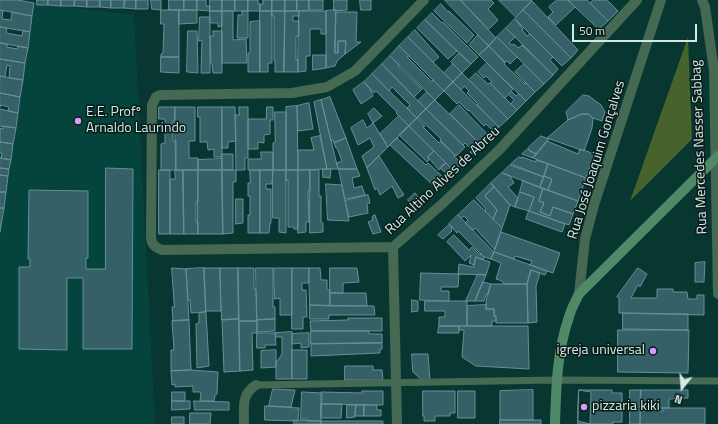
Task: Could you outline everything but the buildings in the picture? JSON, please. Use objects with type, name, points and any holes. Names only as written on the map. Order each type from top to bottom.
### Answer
[{"type":"street","name":"Rua Altino Alves de Abreu","points":[[424,0],[355,70],[327,87],[292,93],[160,95],[156,97],[152,105],[152,244],[162,250],[393,248],[501,148],[637,0]]},
{"type":"street","name":"Rua José Joaquim Gonçalves","points":[[555,424],[556,380],[562,342],[569,317],[579,294],[585,239],[594,206],[661,0]]},
{"type":"street","name":"Rua Mercedes Nasser Sabbag","points":[[702,0],[705,7],[714,70],[717,158],[718,294]]},
{"type":"street","points":[[579,294],[717,158]]},
{"type":"street","points":[[393,248],[397,424]]},
{"type":"street","points":[[244,424],[244,403],[246,395],[250,389],[256,385]]},
{"type":"lane","points":[[256,385],[556,380],[718,381]]},
{"type":"shaded area","name":"E.E. Profº Arnaldo Laurindo","points":[[33,3],[134,15],[155,424],[0,424],[0,228]]},
{"type":"green space","points":[[688,37],[692,139],[630,201]]},
{"type":"place","name":"E.E. Profº Arnaldo Laurindo","points":[[78,121]]},
{"type":"place","name":"igreja universal","points":[[653,351]]},
{"type":"place","name":"pizzaria kiki","points":[[584,407]]}]
